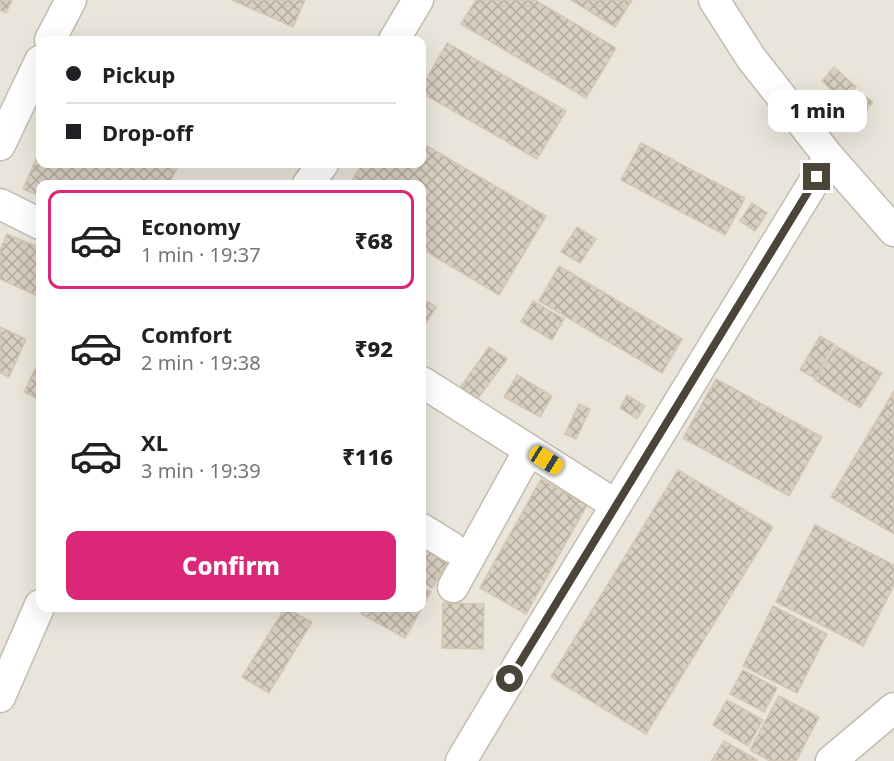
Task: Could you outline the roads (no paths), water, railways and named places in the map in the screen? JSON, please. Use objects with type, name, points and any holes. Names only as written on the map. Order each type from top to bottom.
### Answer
[{"type":"street","points":[[52,36],[71,0]]},
{"type":"street","points":[[396,36],[418,0]]},
{"type":"street","points":[[714,0],[751,58],[830,157],[894,231]]},
{"type":"street","points":[[0,145],[36,69]]},
{"type":"street","points":[[461,761],[830,157]]},
{"type":"street","points":[[0,204],[36,223]]},
{"type":"street","points":[[426,385],[616,505]]},
{"type":"street","points":[[453,587],[529,450]]},
{"type":"street","points":[[426,531],[451,547]]},
{"type":"street","points":[[0,697],[37,612]]},
{"type":"street","points":[[831,761],[894,708]]}]
